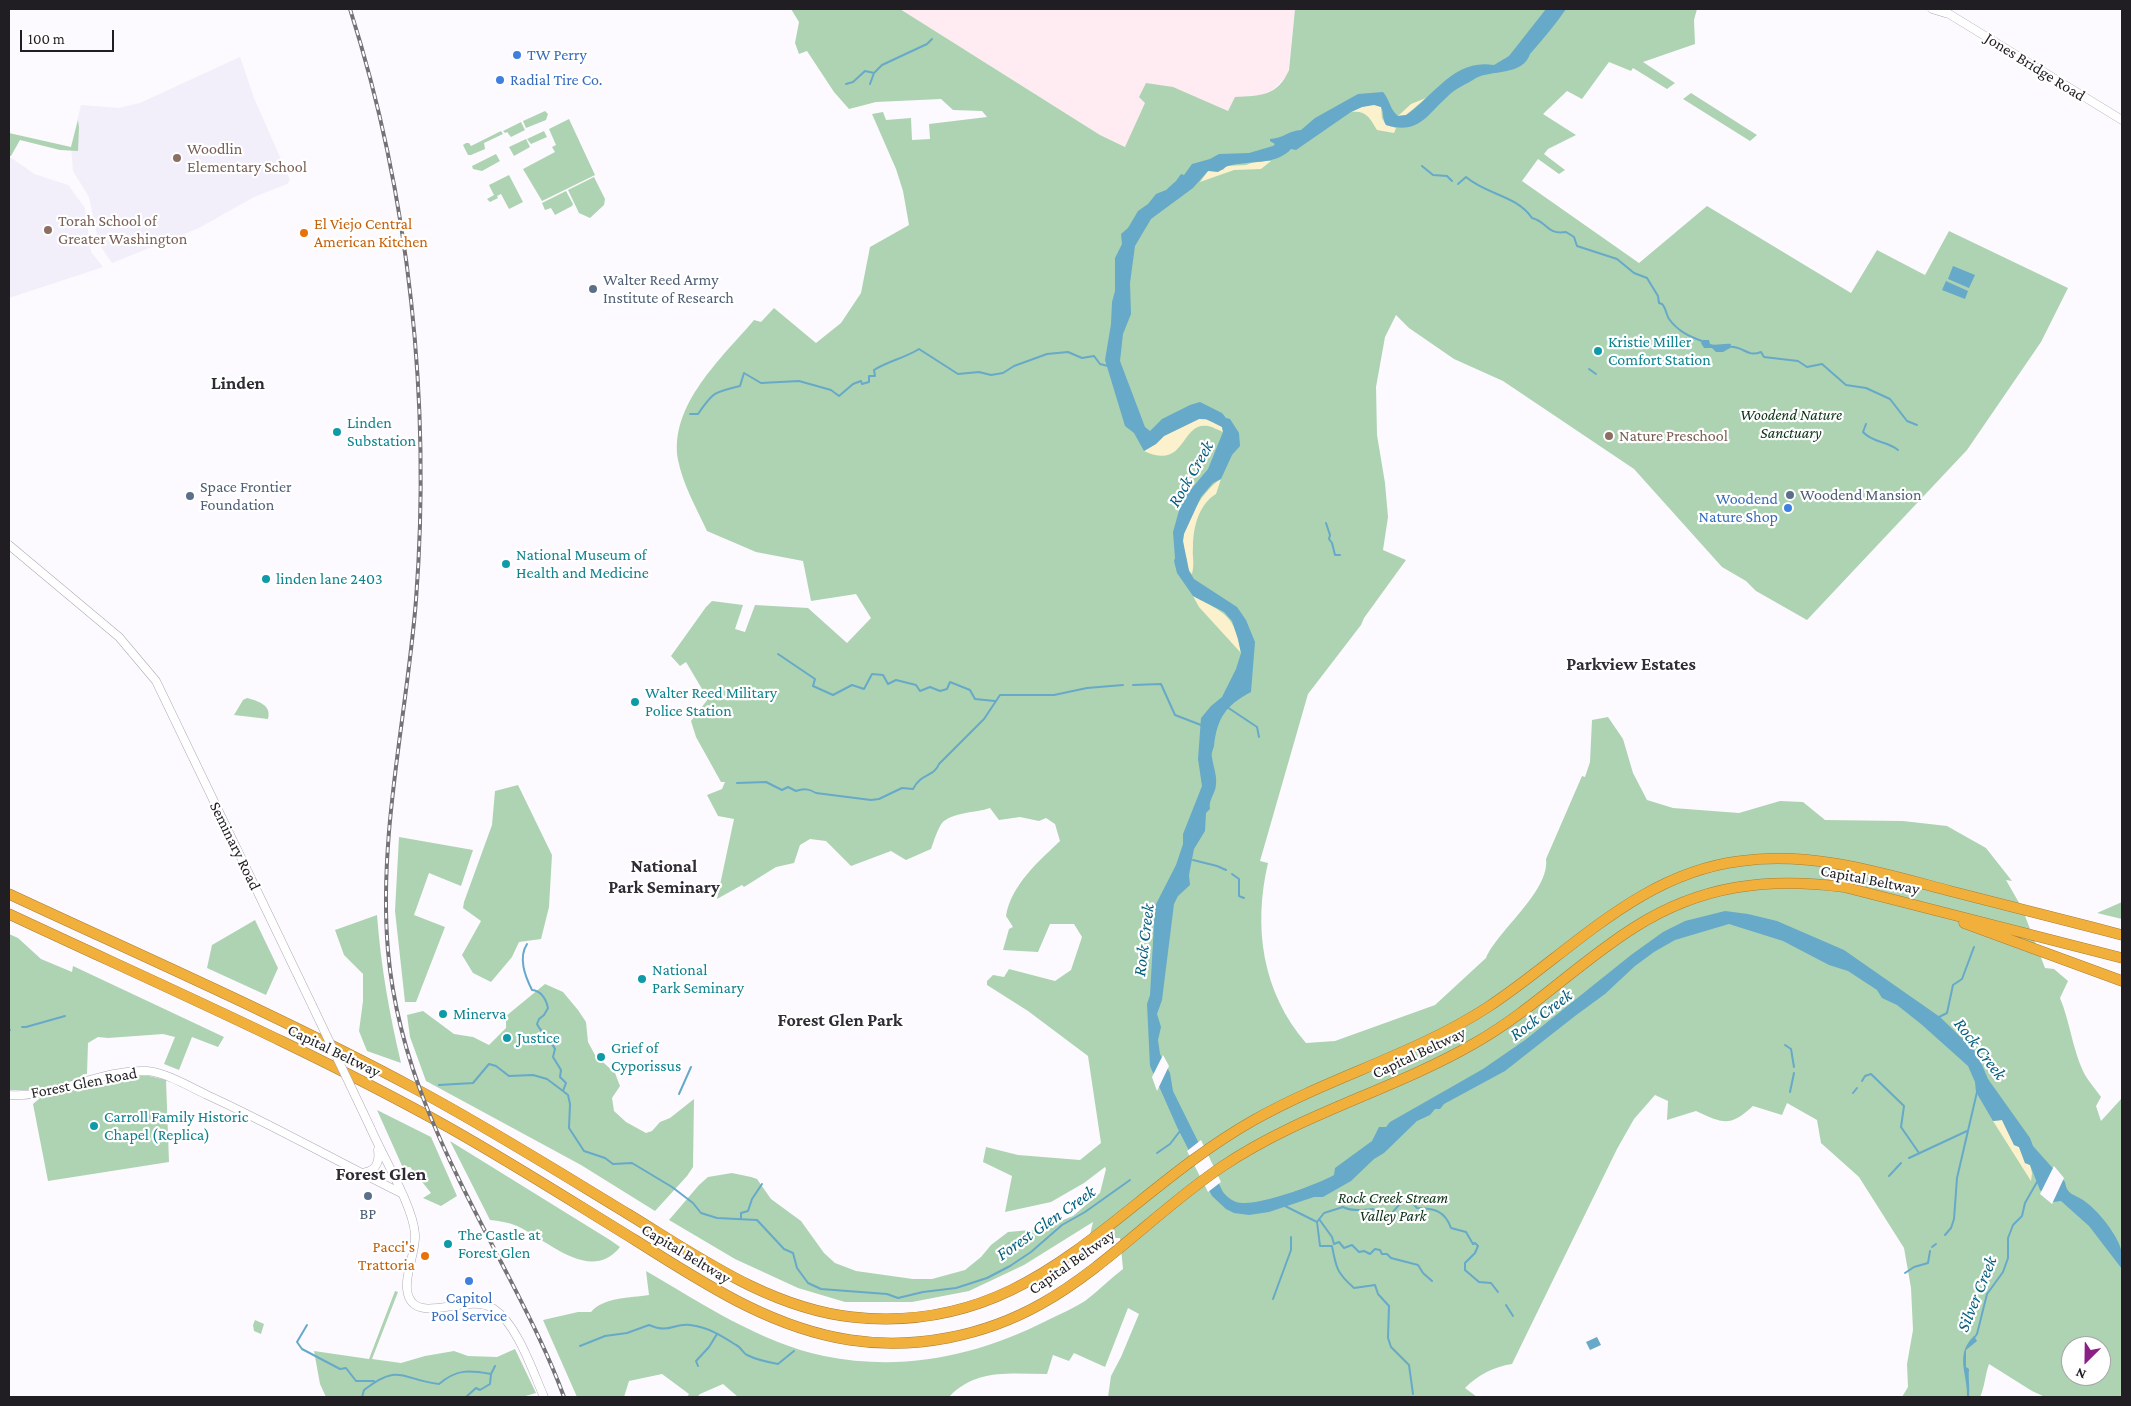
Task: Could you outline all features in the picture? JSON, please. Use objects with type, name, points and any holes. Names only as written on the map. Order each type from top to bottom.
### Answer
[{"type":"highway","name":"Capital Beltway","points":[[9,894],[301,1031],[404,1082],[506,1140],[728,1274],[760,1290],[810,1309],[851,1317],[896,1319],[948,1312],[988,1301],[1012,1291],[1075,1253],[1214,1144],[1286,1103],[1430,1039],[1468,1020],[1518,986],[1645,892],[1701,870],[1736,861],[1792,858],[1848,866],[2122,935]]},
{"type":"highway","name":"Capital Beltway","points":[[9,914],[293,1047],[380,1090],[505,1160],[719,1291],[778,1320],[824,1335],[870,1342],[920,1342],[951,1337],[995,1324],[1034,1308],[1062,1290],[1224,1166],[1292,1126],[1415,1073],[1476,1042],[1505,1024],[1632,929],[1682,902],[1705,894],[1737,886],[1790,882],[1844,887],[2122,958]]},
{"type":"highway","points":[[1897,899],[2091,968],[2122,981]]},
{"type":"main road","name":"Jones Bridge Road","points":[[1932,9],[1944,11],[2122,120]]},
{"type":"main road","name":"Seminary Road","points":[[9,545],[119,637],[156,681],[400,1193],[416,1235],[415,1250],[407,1288],[410,1300],[422,1308],[430,1309],[476,1303],[494,1309],[512,1330],[544,1397]]},
{"type":"main road","name":"Forest Glen Road","points":[[9,1095],[36,1094],[129,1072],[158,1073],[254,1116],[400,1193]]},
{"type":"main road","points":[[360,1173],[368,1173],[376,1167],[378,1146]]},
{"type":"shaded area","points":[[900,9],[1295,9],[1288,75],[1239,123],[1126,147],[1100,135]]},
{"type":"shaded area","name":"Woodlin Elementary School","points":[[240,57],[254,98],[290,180],[287,184],[254,197],[199,228],[112,263],[99,244],[89,197],[73,171],[71,146],[81,105],[119,108],[140,103]]},
{"type":"shaded area","name":"Torah School of Greater Washington","points":[[9,156],[34,174],[68,185],[85,208],[91,252],[103,267],[9,298]]},
{"type":"green space","name":"Rock Creek Stream Valley Park","points":[[791,9],[900,9],[1100,135],[1125,147],[1145,103],[1139,97],[1146,83],[1173,87],[1228,111],[1235,97],[1260,95],[1274,90],[1285,79],[1289,70],[1295,9],[1697,9],[1694,20],[1695,44],[1643,62],[1675,83],[1667,89],[1633,68],[1631,71],[1609,62],[1582,99],[1567,91],[1543,114],[1576,135],[1548,149],[1544,154],[1565,170],[1559,174],[1538,159],[1522,181],[1639,263],[1707,206],[1851,293],[1877,250],[1925,275],[1949,231],[2068,288],[2041,342],[1967,450],[1807,620],[1756,591],[1746,581],[1722,567],[1634,469],[1503,381],[1454,359],[1409,328],[1396,315],[1385,337],[1376,387],[1377,435],[1385,483],[1388,517],[1383,550],[1406,560],[1364,618],[1361,625],[1308,694],[1260,861],[1268,863],[1261,911],[1262,935],[1265,958],[1279,1002],[1291,1023],[1306,1043],[1335,1041],[1435,1005],[1486,958],[1492,947],[1532,897],[1540,884],[1545,871],[1546,859],[1582,776],[1585,777],[1590,762],[1592,720],[1608,717],[1623,739],[1633,773],[1647,800],[1673,808],[1739,813],[1780,801],[1803,802],[1825,820],[1903,821],[1947,826],[1986,848],[2012,881],[2006,880],[2022,908],[2045,968],[2054,969],[2068,981],[2060,998],[2083,1071],[2101,1097],[2096,1106],[2101,1121],[2122,1098],[2122,1397],[2045,1397],[1989,1364],[1980,1397],[1902,1397],[1908,1387],[1907,1364],[1913,1330],[1911,1288],[1904,1248],[1859,1177],[1821,1143],[1817,1120],[1787,1103],[1782,1115],[1753,1106],[1738,1118],[1726,1121],[1696,1111],[1667,1120],[1668,1101],[1655,1095],[1634,1119],[1617,1149],[1512,1364],[1486,1372],[1465,1388],[1477,1397],[1108,1397],[1111,1376],[1139,1314],[1128,1308],[1105,1367],[1074,1353],[1069,1361],[1053,1355],[1047,1374],[1007,1374],[982,1377],[959,1388],[949,1397],[738,1397],[723,1384],[697,1397],[687,1397],[689,1394],[662,1374],[629,1381],[624,1397],[577,1397],[543,1320],[578,1312],[591,1312],[603,1303],[649,1295],[646,1271],[732,1321],[777,1342],[824,1356],[853,1361],[882,1362],[939,1358],[994,1343],[1021,1333],[1081,1304],[1123,1269],[1120,1238],[1089,1239],[1093,1222],[1024,1265],[969,1291],[912,1302],[845,1302],[798,1288],[735,1259],[669,1220],[708,1177],[732,1173],[751,1177],[757,1179],[771,1199],[801,1221],[824,1253],[835,1263],[856,1271],[913,1279],[932,1279],[965,1270],[981,1257],[991,1245],[1008,1232],[1041,1229],[1073,1216],[1100,1193],[1106,1169],[1105,1167],[1084,1183],[1051,1202],[1005,1212],[1012,1176],[983,1162],[986,1147],[1018,1155],[1080,1160],[1101,1143],[1088,1056],[1028,1011],[987,985],[987,981],[993,975],[1004,977],[1009,969],[1055,981],[1071,970],[1082,937],[1074,924],[1050,924],[1038,952],[1003,950],[1009,929],[1013,927],[1006,916],[1009,905],[1027,874],[1060,841],[1055,824],[1046,818],[1039,821],[1020,817],[999,820],[990,808],[964,813],[946,819],[942,823],[931,849],[906,860],[891,851],[851,866],[826,841],[810,839],[800,845],[794,863],[776,867],[744,887],[742,885],[717,899],[734,819],[718,816],[707,795],[722,789],[725,782],[721,782],[696,737],[691,721],[708,699],[686,662],[680,666],[671,656],[712,601],[743,605],[735,629],[745,632],[755,605],[808,608],[847,643],[871,618],[856,594],[811,601],[803,561],[756,552],[707,531],[680,469],[677,440],[681,420],[700,384],[754,320],[761,322],[774,308],[816,343],[841,323],[861,293],[870,247],[909,225],[903,191],[896,169],[872,114],[883,112],[886,120],[911,118],[912,140],[930,139],[929,124],[987,117],[982,111],[953,110],[941,99],[876,102],[849,109],[834,92],[807,51],[799,54],[795,43],[799,22]]},
{"type":"green space","points":[[1691,93],[1757,135],[1750,141],[1683,99]]},
{"type":"green space","points":[[545,111],[548,114],[546,120],[526,128],[523,121]]},
{"type":"green space","points":[[569,119],[595,175],[542,201],[523,169],[555,152],[552,147],[556,145],[549,129]]},
{"type":"green space","points":[[78,120],[78,151],[60,150],[20,140],[11,156],[9,156],[9,133],[71,147]]},
{"type":"green space","points":[[521,122],[525,130],[511,137],[507,132],[503,131]]},
{"type":"green space","points":[[501,131],[503,134],[484,143],[485,149],[468,155],[463,145],[469,143],[471,146]]},
{"type":"green space","points":[[544,131],[547,137],[531,144],[527,139]]},
{"type":"green space","points":[[526,139],[530,147],[514,156],[509,147]]},
{"type":"green space","points":[[496,154],[500,161],[482,171],[473,169],[472,166]]},
{"type":"green space","points":[[509,175],[523,202],[509,209],[501,194],[490,202],[487,199],[494,195],[489,185]]},
{"type":"green space","points":[[594,177],[605,199],[604,205],[590,218],[579,213],[568,190]]},
{"type":"green space","points":[[566,191],[573,204],[572,206],[555,215],[551,208],[545,210],[542,203]]},
{"type":"green space","points":[[247,698],[260,702],[266,707],[269,714],[268,719],[234,715],[243,700]]},
{"type":"green space","points":[[518,785],[552,855],[549,907],[541,939],[519,942],[512,957],[491,982],[473,973],[462,955],[481,921],[463,908],[492,825],[495,791]]},
{"type":"green space","points":[[399,837],[473,850],[461,886],[429,873],[414,915],[445,927],[416,1002],[405,1002],[395,911]]},
{"type":"green space","points":[[2122,902],[2122,919],[2097,913]]},
{"type":"green space","points":[[377,915],[386,989],[401,1063],[367,1051],[359,1031],[363,1001],[363,974],[344,955],[335,930]]},
{"type":"green space","points":[[255,920],[278,968],[266,995],[207,968],[212,945]]},
{"type":"green space","points":[[9,934],[18,938],[41,959],[72,972],[73,966],[224,1037],[218,1047],[192,1037],[179,1070],[164,1064],[175,1037],[163,1034],[98,1037],[88,1043],[87,1074],[83,1074],[82,1080],[40,1090],[9,1090]]},
{"type":"green space","points":[[545,984],[563,992],[586,1022],[588,1042],[595,1055],[615,1073],[620,1086],[612,1098],[614,1111],[626,1122],[646,1133],[652,1131],[660,1122],[670,1118],[694,1099],[693,1167],[655,1211],[581,1165],[426,1081],[410,1037],[407,1015],[423,1011],[454,1034],[473,1037],[489,1045],[506,1028],[506,1016]]},
{"type":"green space","points":[[132,1076],[149,1076],[166,1080],[169,1162],[48,1181],[33,1104],[40,1098]]},
{"type":"green space","points":[[377,1110],[431,1137],[457,1196],[441,1206],[423,1198],[431,1193],[410,1167],[403,1168]]},
{"type":"green space","points":[[450,1141],[620,1247],[608,1257],[596,1261],[582,1260],[555,1249],[517,1226],[490,1220]]},
{"type":"green space","points":[[395,1291],[398,1292],[372,1359],[401,1363],[425,1356],[454,1351],[468,1356],[497,1357],[515,1349],[536,1393],[522,1397],[326,1397],[320,1384],[314,1351],[369,1359]]},
{"type":"green space","points":[[255,1320],[264,1324],[261,1334],[254,1331],[253,1325]]},
{"type":"sand","points":[[1426,98],[1406,115],[1398,116],[1411,104]]},
{"type":"sand","points":[[1374,104],[1381,107],[1382,118],[1386,125],[1396,128],[1394,133],[1377,130],[1370,119],[1364,114],[1351,112]]},
{"type":"sand","points":[[1256,161],[1271,161],[1261,169],[1234,170],[1200,182],[1208,171],[1223,170],[1226,166],[1246,165]]},
{"type":"sand","points":[[1199,419],[1208,420],[1222,427],[1223,432],[1208,426],[1199,426],[1192,431],[1176,451],[1168,455],[1158,455],[1144,451],[1156,444],[1164,436]]},
{"type":"sand","points":[[1221,479],[1216,494],[1205,504],[1198,517],[1193,539],[1192,574],[1188,568],[1184,548],[1184,534],[1191,516],[1202,498]]},
{"type":"sand","points":[[1193,596],[1227,617],[1235,630],[1241,653],[1199,607]]},
{"type":"sand","points":[[2002,1120],[2014,1145],[2019,1147],[2025,1163],[2030,1165],[2031,1181],[1993,1121]]},
{"type":"water","name":"Rock Creek","points":[[1546,9],[1566,9],[1521,66],[1476,78],[1450,94],[1427,117],[1414,126],[1406,128],[1386,125],[1381,107],[1374,105],[1362,107],[1351,112],[1296,150],[1291,149],[1278,158],[1262,162],[1236,164],[1218,172],[1208,171],[1193,188],[1151,219],[1135,246],[1130,283],[1131,314],[1123,334],[1120,361],[1145,427],[1150,431],[1162,419],[1200,402],[1230,419],[1239,433],[1240,446],[1232,455],[1221,479],[1213,483],[1201,497],[1184,534],[1183,541],[1189,571],[1194,579],[1237,607],[1246,620],[1255,642],[1251,692],[1229,707],[1220,720],[1212,754],[1216,787],[1210,803],[1210,809],[1206,813],[1205,831],[1194,849],[1189,875],[1190,885],[1178,896],[1174,904],[1162,1000],[1157,1014],[1161,1027],[1158,1040],[1160,1054],[1170,1073],[1173,1091],[1223,1192],[1227,1196],[1234,1201],[1243,1203],[1289,1193],[1334,1175],[1335,1168],[1372,1141],[1379,1127],[1386,1127],[1390,1122],[1483,1069],[1525,1040],[1631,955],[1663,932],[1685,921],[1725,911],[1748,914],[1777,921],[1844,950],[1940,1017],[1977,1053],[1988,1079],[2030,1138],[2033,1146],[2065,1182],[2069,1192],[2089,1204],[2107,1224],[2120,1246],[2122,1269],[2089,1226],[2061,1201],[2053,1202],[2040,1190],[2030,1165],[2025,1163],[2019,1147],[2014,1145],[2002,1120],[1993,1121],[1976,1092],[1975,1082],[1968,1066],[1921,1024],[1897,1005],[1882,998],[1877,990],[1848,971],[1829,965],[1783,941],[1729,924],[1675,940],[1654,952],[1635,966],[1605,994],[1505,1071],[1444,1104],[1440,1109],[1435,1109],[1430,1115],[1417,1121],[1351,1181],[1323,1197],[1314,1197],[1269,1212],[1249,1215],[1234,1213],[1226,1209],[1212,1196],[1177,1127],[1150,1066],[1147,1004],[1150,995],[1155,906],[1176,865],[1183,844],[1183,834],[1202,786],[1198,759],[1201,718],[1222,697],[1236,669],[1241,653],[1232,621],[1224,612],[1193,596],[1177,573],[1174,561],[1173,532],[1182,500],[1208,469],[1223,432],[1222,427],[1206,419],[1199,419],[1164,436],[1156,444],[1144,451],[1134,433],[1125,426],[1105,360],[1115,291],[1115,258],[1122,244],[1121,234],[1128,228],[1138,211],[1148,204],[1156,194],[1166,190],[1181,174],[1184,175],[1192,164],[1210,159],[1219,154],[1249,153],[1273,146],[1275,144],[1270,139],[1301,130],[1315,118],[1358,94],[1383,92],[1395,114],[1398,116],[1406,115],[1456,73],[1467,67],[1480,64],[1494,65],[1509,56]]},
{"type":"water","points":[[1953,266],[1975,275],[1969,288],[1948,279]]},
{"type":"water","points":[[1946,281],[1968,291],[1965,299],[1942,290]]},
{"type":"water","points":[[1703,340],[1709,340],[1712,345],[1731,344],[1730,348],[1723,352],[1716,352],[1712,348],[1704,348],[1701,343]]},
{"type":"water","points":[[1974,1336],[1977,1341],[1966,1350],[1966,1367],[1969,1369],[1969,1397],[1967,1397],[1963,1358],[1968,1343]]},
{"type":"water","points":[[1597,1337],[1601,1345],[1590,1350],[1586,1342]]},
{"type":"pier","points":[[1163,1055],[1169,1066],[1157,1091],[1152,1077]]},
{"type":"pier","points":[[1201,1140],[1221,1182],[1208,1192],[1187,1151]]},
{"type":"pier","points":[[2054,1166],[2064,1178],[2052,1204],[2040,1194]]},
{"type":"waterway","points":[[870,84],[874,73],[882,65],[927,44],[932,39]]},
{"type":"waterway","points":[[846,84],[853,82],[865,71],[874,73]]},
{"type":"waterway","points":[[1422,166],[1433,175],[1447,176],[1452,181]]},
{"type":"waterway","points":[[1458,184],[1466,177],[1483,188],[1518,204],[1532,218],[1554,232],[1566,232],[1574,237],[1577,246],[1617,259],[1634,273],[1647,278],[1658,296],[1659,303],[1662,304],[1672,323],[1684,333],[1702,341]]},
{"type":"waterway","points":[[1728,347],[1738,348],[1748,353],[1761,352],[1764,357],[1798,361],[1807,367],[1822,364],[1846,385],[1866,388],[1890,399],[1907,421],[1917,425]]},
{"type":"waterway","points":[[690,414],[698,414],[707,401],[715,394],[740,386],[744,373],[761,383],[799,381],[831,390],[839,396],[853,384],[861,381],[862,384],[869,382],[869,376],[875,376],[874,370],[919,349],[958,374],[979,372],[991,375],[1003,373],[1014,366],[1047,354],[1068,352],[1082,358],[1094,356],[1100,364],[1108,366]]},
{"type":"waterway","points":[[1589,369],[1596,374]]},
{"type":"waterway","points":[[1866,424],[1863,432],[1867,436],[1898,450]]},
{"type":"waterway","points":[[1326,523],[1335,555],[1340,555]]},
{"type":"waterway","points":[[778,654],[815,679],[813,686],[833,695],[852,685],[864,689],[872,674],[883,675],[888,684],[896,680],[916,685],[920,691],[930,687],[940,691],[947,689],[950,682],[970,690],[975,699],[995,701]]},
{"type":"waterway","points":[[1133,685],[1161,684],[1175,715],[1201,725]]},
{"type":"waterway","points":[[737,783],[766,782],[782,790],[788,787],[796,791],[806,789],[816,793],[871,800],[879,799],[902,788],[913,789],[920,780],[934,771],[984,719],[1000,695],[1054,695],[1087,688],[1123,685]]},
{"type":"waterway","points":[[1227,707],[1257,727],[1259,737]]},
{"type":"waterway","points":[[1193,860],[1226,870]]},
{"type":"waterway","points":[[1232,874],[1239,879],[1239,896],[1244,898]]},
{"type":"waterway","points":[[527,944],[523,955],[525,973],[532,990],[543,996],[548,1008],[537,1024],[555,1049],[553,1057],[561,1070],[560,1077],[566,1083],[563,1091]]},
{"type":"waterway","points":[[1939,1017],[1947,1013],[1953,985],[1962,979],[1974,947]]},
{"type":"waterway","points":[[22,1027],[65,1016]]},
{"type":"waterway","points":[[1785,1045],[1791,1049],[1794,1067]]},
{"type":"waterway","points":[[439,1085],[473,1083],[489,1064],[496,1066],[509,1076],[533,1075],[547,1079],[568,1095],[570,1104],[569,1128],[584,1151],[605,1158],[613,1164],[632,1163],[672,1187],[693,1203],[701,1213],[717,1218],[757,1220],[784,1249],[793,1253],[797,1268],[808,1283],[821,1289],[887,1294],[898,1298],[923,1292],[956,1288],[987,1278],[1031,1252],[1062,1225],[1085,1212],[1130,1180]]},
{"type":"waterway","points":[[679,1094],[691,1067]]},
{"type":"waterway","points":[[1790,1092],[1794,1073]]},
{"type":"waterway","points":[[1862,1081],[1865,1076],[1871,1074],[1904,1106],[1901,1127],[1919,1153]]},
{"type":"waterway","points":[[1853,1093],[1857,1088]]},
{"type":"waterway","points":[[1945,1235],[1951,1228],[1954,1219],[1957,1178],[1977,1092]]},
{"type":"waterway","name":"Forest Glen Creek","points":[[1157,1153],[1170,1144],[1180,1131]]},
{"type":"waterway","points":[[1909,1158],[1967,1131]]},
{"type":"waterway","points":[[1889,1176],[1901,1163]]},
{"type":"waterway","name":"Silver Creek","points":[[1974,1338],[1977,1334],[1987,1294],[2003,1272],[2008,1258],[2008,1238],[2013,1225],[2022,1216],[2025,1203],[2037,1182]]},
{"type":"waterway","points":[[741,1218],[741,1213],[748,1211],[752,1199],[762,1184]]},
{"type":"waterway","points":[[1317,1222],[1324,1213],[1343,1207],[1354,1210],[1373,1209],[1392,1213],[1398,1206],[1409,1199],[1417,1208],[1434,1210],[1442,1214],[1449,1222],[1451,1228],[1466,1232],[1473,1244],[1475,1243],[1478,1246],[1475,1253],[1465,1263],[1465,1270],[1479,1282],[1491,1283],[1498,1292]]},
{"type":"waterway","points":[[1285,1206],[1317,1222],[1320,1246],[1332,1246],[1338,1270],[1354,1288],[1375,1285],[1378,1294],[1389,1306],[1388,1338],[1391,1347],[1409,1365],[1413,1394]]},
{"type":"waterway","points":[[1319,1219],[1332,1237],[1334,1244],[1339,1242],[1344,1248],[1352,1245],[1359,1252],[1364,1251],[1370,1254],[1375,1249],[1380,1250],[1382,1254],[1387,1254],[1391,1258],[1418,1265],[1423,1273],[1432,1281]]},
{"type":"waterway","points":[[1273,1299],[1291,1250],[1291,1237]]},
{"type":"waterway","points":[[1932,1247],[1936,1244]]},
{"type":"waterway","points":[[1905,1273],[1914,1267],[1928,1263],[1930,1251]]},
{"type":"waterway","points":[[1506,1305],[1513,1316]]},
{"type":"waterway","points":[[307,1325],[297,1342],[302,1349],[340,1369],[346,1368],[356,1381],[374,1381]]},
{"type":"waterway","points":[[580,1346],[605,1336],[627,1333],[649,1325],[662,1329],[690,1325],[714,1332],[738,1346],[747,1355],[766,1362],[778,1364],[794,1351]]},
{"type":"waterway","points":[[698,1366],[696,1361],[709,1347],[717,1334]]},
{"type":"waterway","points":[[466,1397],[476,1388],[480,1390],[490,1384],[491,1374],[495,1366]]},
{"type":"waterway","points":[[362,1397],[364,1390],[376,1382],[394,1375],[439,1384],[457,1373],[476,1372],[491,1374]]},
{"type":"railway","points":[[350,9],[371,80],[388,153],[411,301],[418,376],[420,526],[416,600],[390,819],[387,863],[388,951],[394,993],[402,1034],[428,1111],[462,1186],[534,1328],[564,1397]]},
{"type":"place","name":"TW Perry","points":[[517,55]]},
{"type":"place","name":"Radial Tire Co.","points":[[500,80]]},
{"type":"place","name":"Woodlin Elementary School","points":[[177,158]]},
{"type":"place","name":"Torah School of Greater Washington","points":[[48,230]]},
{"type":"place","name":"El Viejo Central American Kitchen","points":[[304,233]]},
{"type":"place","name":"Walter Reed Army Institute of Research","points":[[593,289]]},
{"type":"place","name":"Kristie Miller Comfort Station","points":[[1598,351]]},
{"type":"place","name":"Linden Substation","points":[[337,432]]},
{"type":"place","name":"Nature Preschool","points":[[1609,436]]},
{"type":"place","name":"Woodend Mansion","points":[[1790,495]]},
{"type":"place","name":"Space Frontier Foundation","points":[[190,496]]},
{"type":"place","name":"Woodend Nature Shop","points":[[1788,508]]},
{"type":"place","name":"National Museum of Health and Medicine","points":[[506,564]]},
{"type":"place","name":"linden lane 2403","points":[[266,579]]},
{"type":"place","name":"Walter Reed Military Police Station","points":[[635,702]]},
{"type":"place","name":"National Park Seminary","points":[[642,979]]},
{"type":"place","name":"Minerva","points":[[443,1014]]},
{"type":"place","name":"Justice","points":[[507,1038]]},
{"type":"place","name":"Grief of Cyporissus","points":[[601,1057]]},
{"type":"place","name":"Carroll Family Historic Chapel (Replica)","points":[[94,1126]]},
{"type":"place","name":"BP","points":[[368,1196]]},
{"type":"place","name":"The Castle at Forest Glen","points":[[448,1244]]},
{"type":"place","name":"Pacci's Trattoria","points":[[425,1256]]},
{"type":"place","name":"Capitol Pool Service","points":[[469,1281]]},
{"type":"district","name":"Linden","points":[[238,383]]},
{"type":"district","name":"Parkview Estates","points":[[1631,664]]},
{"type":"district","name":"National Park Seminary","points":[[664,876]]},
{"type":"district","name":"Forest Glen Park","points":[[840,1020]]},
{"type":"district","name":"Forest Glen","points":[[381,1174]]},
{"type":"park label","name":"Woodend Nature Sanctuary","points":[[1791,424]]}]
